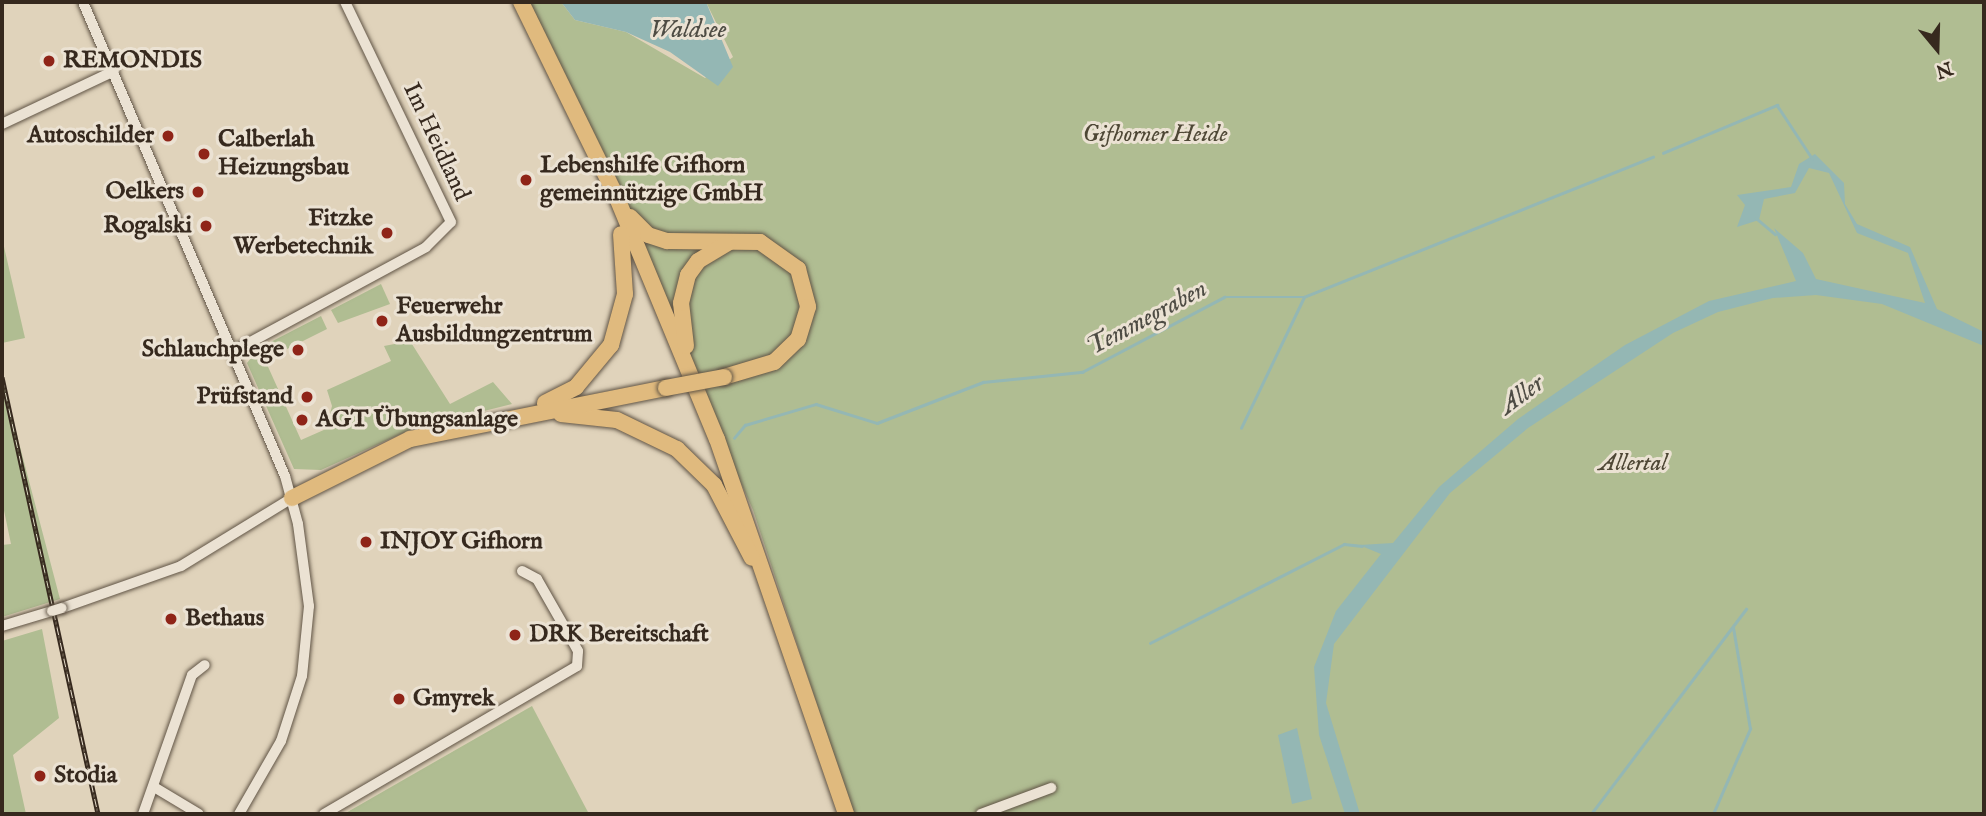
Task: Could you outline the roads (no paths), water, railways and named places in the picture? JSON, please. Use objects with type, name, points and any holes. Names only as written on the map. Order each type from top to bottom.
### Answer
[{"type":"highway","points":[[511,2],[621,234],[752,559],[837,814]]},
{"type":"highway","points":[[521,2],[617,198],[688,367],[761,556],[846,814]]},
{"type":"highway","points":[[292,498],[410,439],[509,416],[724,377],[781,357],[808,315],[807,291],[793,262],[775,247],[744,240],[657,239],[639,229],[617,198]]},
{"type":"highway","points":[[509,416],[561,397],[601,360],[625,294],[621,234]]},
{"type":"highway","points":[[688,367],[681,303],[688,275],[711,251],[744,240]]},
{"type":"highway","points":[[509,416],[593,415],[659,438],[714,485],[752,559]]},
{"type":"street","points":[[83,2],[234,351],[292,498],[308,583],[302,676],[281,741],[239,814]]},
{"type":"street","name":"Im Heidland","points":[[234,351],[426,247],[451,222],[345,2]]},
{"type":"street","points":[[2,124],[114,71]]},
{"type":"street","points":[[2,626],[181,566],[292,498]]},
{"type":"street","points":[[324,814],[577,666],[574,643],[537,579],[522,571]]},
{"type":"street","points":[[142,814],[154,787],[192,675],[205,665]]},
{"type":"street","points":[[154,787],[199,814]]},
{"type":"street","points":[[981,814],[1051,788]]},
{"type":"water","name":"Waldsee","points":[[561,2],[706,2],[733,67],[718,86],[670,52],[626,32],[575,20]]},
{"type":"water","points":[[1815,154],[1844,183],[1845,204],[1857,224],[1910,247],[1937,309],[1984,332],[1984,346],[1882,304],[1816,295],[1773,298],[1718,312],[1673,333],[1528,428],[1450,493],[1334,644],[1326,703],[1360,814],[1345,814],[1319,735],[1314,667],[1336,611],[1381,554],[1359,545],[1393,543],[1439,487],[1518,419],[1625,345],[1709,301],[1796,281],[1774,228],[1803,253],[1816,279],[1925,303],[1908,253],[1857,233],[1829,173],[1809,168],[1795,193],[1764,199],[1759,220],[1737,227],[1745,205],[1737,195],[1791,187],[1799,164]]},
{"type":"water","points":[[1297,728],[1312,799],[1292,804],[1278,735]]},
{"type":"waterway","name":"Temmegraben","points":[[1663,153],[1777,105],[1812,158]]},
{"type":"waterway","name":"Temmegraben","points":[[734,438],[745,425],[816,404],[877,423],[983,382],[1082,372],[1224,297],[1304,297],[1653,157]]},
{"type":"waterway","points":[[1756,218],[1775,234]]},
{"type":"waterway","points":[[1241,428],[1304,297]]},
{"type":"waterway","points":[[1150,643],[1344,544],[1362,546]]},
{"type":"waterway","points":[[1591,814],[1746,609]]},
{"type":"waterway","points":[[1713,814],[1750,729],[1733,627]]},
{"type":"railway","points":[[2,377],[98,814]]},
{"type":"place","name":"REMONDIS","points":[[49,61]]},
{"type":"place","name":"Autoschilder","points":[[168,136]]},
{"type":"place","name":"Calberlah Heizungsbau","points":[[204,154]]},
{"type":"place","name":"Lebenshilfe Gifhorn gemeinnützige GmbH","points":[[526,180]]},
{"type":"place","name":"Oelkers","points":[[198,192]]},
{"type":"place","name":"Rogalski","points":[[206,226]]},
{"type":"place","name":"Fitzke Werbetechnik","points":[[387,233]]},
{"type":"place","name":"Feuerwehr Ausbildungzentrum","points":[[382,321]]},
{"type":"place","name":"Schlauchplege","points":[[298,350]]},
{"type":"place","name":"Prüfstand","points":[[307,397]]},
{"type":"place","name":"AGT Übungsanlage","points":[[302,420]]},
{"type":"place","name":"INJOY Gifhorn","points":[[366,542]]},
{"type":"place","name":"Bethaus","points":[[171,619]]},
{"type":"place","name":"DRK Bereitschaft","points":[[515,635]]},
{"type":"place","name":"Gmyrek","points":[[399,699]]},
{"type":"place","name":"Stodia","points":[[40,776]]},
{"type":"park label","name":"Gifhorner Heide","points":[[1155,135]]},
{"type":"park label","name":"Allertal","points":[[1633,464]]},
{"type":"water label","name":"Aller","points":[[1522,395]]}]
